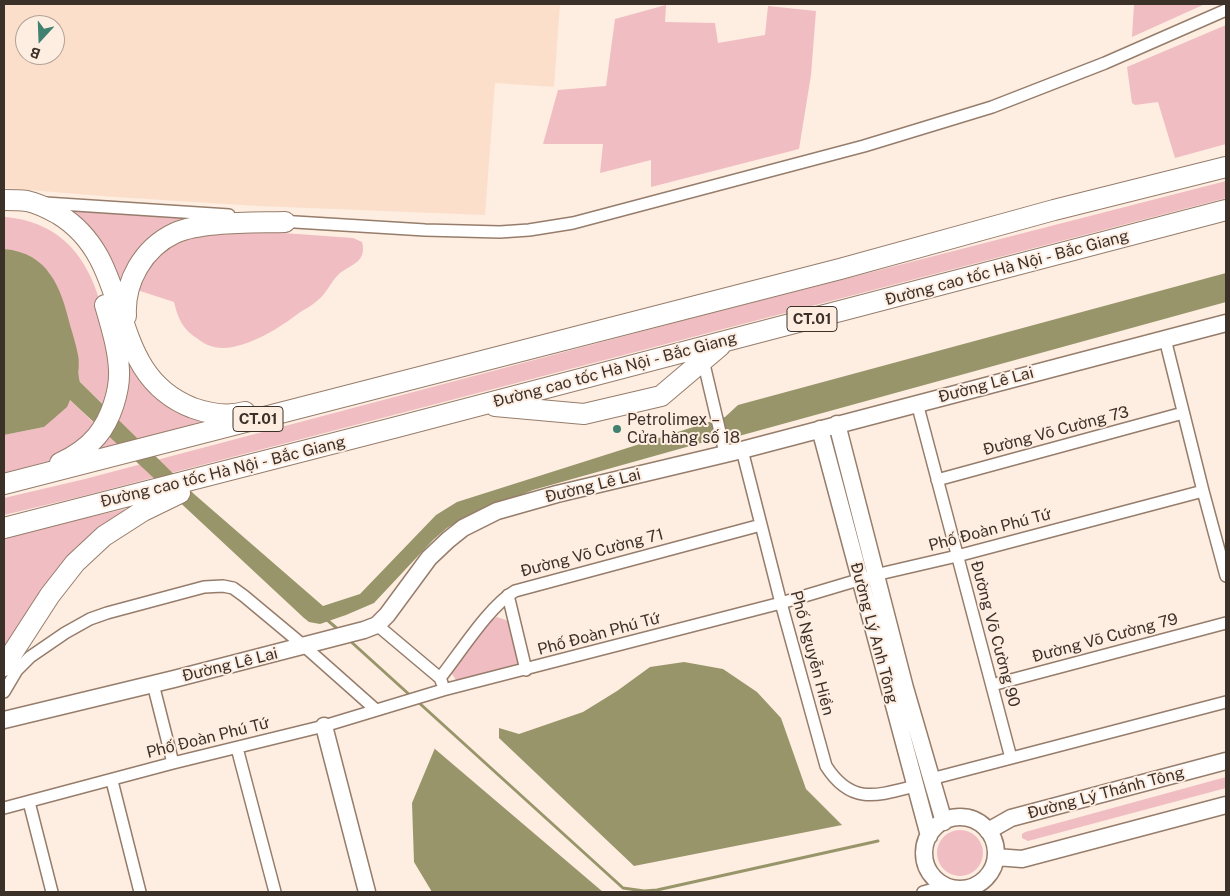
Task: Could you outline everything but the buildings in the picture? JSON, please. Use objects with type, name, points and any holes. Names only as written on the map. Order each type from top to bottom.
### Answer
[{"type":"highway","points":[[1054,210],[1106,192],[1226,157]]},
{"type":"highway","name":"CT.01","points":[[4,484],[840,269],[1054,210],[1226,167]]},
{"type":"highway","points":[[4,200],[28,201],[66,219],[77,228],[90,244],[109,276],[138,361],[156,386],[185,405],[196,409],[234,415],[462,356],[512,353]]},
{"type":"highway","name":"Đường cao tốc Hà Nội - Bắc Giang","points":[[4,528],[725,342],[1226,210]]},
{"type":"highway","points":[[4,211],[28,215],[56,228],[65,234],[84,255],[101,290],[111,324],[119,370],[116,396],[108,419],[97,436],[88,445],[56,465],[4,477]]},
{"type":"highway","points":[[126,328],[126,297],[135,272],[145,256],[175,233],[194,227],[285,222]]},
{"type":"highway","points":[[483,404],[584,414],[661,396],[725,342]]},
{"type":"highway","points":[[4,666],[50,595],[76,563],[104,536],[143,511],[176,494],[346,450],[397,427]]},
{"type":"street","points":[[28,201],[234,216],[285,222],[500,232],[529,230],[573,223],[864,146],[992,107],[1105,63],[1226,10]]},
{"type":"street","name":"Đường Lê Lai","points":[[4,720],[370,628],[387,615],[429,558],[463,528],[497,511],[557,494],[742,450],[1226,323]]},
{"type":"street","points":[[1165,339],[1202,491],[1226,576]]},
{"type":"street","points":[[703,360],[725,453]]},
{"type":"street","name":"Đường Võ Cường 90","points":[[916,403],[1011,758]]},
{"type":"street","name":"Đường Võ Cường 73","points":[[937,480],[1183,413]]},
{"type":"street","name":"Đường Lý Anh Tông","points":[[837,424],[867,578]]},
{"type":"street","name":"Đường Lý Anh Tông","points":[[820,429],[867,578],[897,690],[915,786],[929,836]]},
{"type":"street","name":"Phố Nguyễn Hiền","points":[[742,450],[781,603],[828,769],[848,790],[861,795],[876,795],[915,786]]},
{"type":"street","name":"Phố Đoàn Phú Tứ","points":[[4,808],[112,781],[172,763],[324,726],[438,692],[1202,491]]},
{"type":"street","name":"Đường Võ Cường 71","points":[[440,678],[491,612],[508,595],[523,588],[761,525]]},
{"type":"street","points":[[4,692],[17,670],[30,657],[90,619],[210,586],[228,587],[239,592],[304,646],[375,710]]},
{"type":"street","points":[[508,595],[526,670]]},
{"type":"street","name":"Đường Võ Cường 79","points":[[992,685],[1226,623]]},
{"type":"street","points":[[370,628],[440,678],[438,692]]},
{"type":"street","points":[[153,684],[172,763]]},
{"type":"street","name":"Đường Lý Anh Tông","points":[[897,690],[931,779],[944,822]]},
{"type":"street","points":[[931,779],[1226,702]]},
{"type":"street","points":[[324,726],[366,892]]},
{"type":"street","points":[[237,748],[275,892]]},
{"type":"street","name":"Đường Lý Thánh Tông","points":[[988,831],[1012,818],[1226,761]]},
{"type":"street","points":[[112,781],[140,892]]},
{"type":"street","points":[[29,802],[52,892]]},
{"type":"street","points":[[996,857],[1022,859],[1226,805]]},
{"type":"street","points":[[923,892],[987,887],[996,857],[994,841],[988,831],[979,823],[968,818],[956,818],[944,822],[935,828],[929,836],[925,848],[926,864],[932,876],[951,889]]},
{"type":"shaded area","points":[[4,4],[560,4],[554,87],[495,83],[485,215],[258,206],[4,188]]},
{"type":"shaded area","points":[[1134,4],[1205,4],[1132,37]]},
{"type":"shaded area","points":[[666,5],[665,22],[715,23],[718,43],[765,35],[768,6],[816,11],[811,75],[799,149],[651,187],[651,160],[600,173],[603,144],[543,144],[558,90],[606,86],[615,19]]},
{"type":"shaded area","points":[[1226,25],[1226,144],[1175,158],[1158,102],[1135,105],[1132,103],[1127,67]]},
{"type":"shaded area","points":[[1226,181],[1226,198],[4,515],[4,498],[85,479],[685,320]]},
{"type":"shaded area","points":[[74,209],[196,217],[124,289],[72,214]]},
{"type":"shaded area","points":[[4,217],[28,221],[48,229],[64,240],[78,255],[88,272],[97,292],[103,313],[111,357],[111,375],[105,406],[80,382],[79,372],[49,272],[29,256],[4,249]]},
{"type":"shaded area","points":[[269,232],[353,238],[362,242],[362,254],[357,262],[337,276],[314,304],[256,340],[231,347],[219,348],[204,343],[185,328],[179,319],[174,302],[137,290],[142,275],[161,252],[190,233]]},
{"type":"shaded area","points":[[4,249],[32,257],[42,265],[57,286],[79,358],[80,382],[194,494],[323,606],[360,594],[436,515],[457,502],[725,417],[738,405],[1226,273],[1226,302],[728,439],[715,439],[533,490],[460,520],[447,528],[433,540],[374,603],[320,624],[309,622],[304,618],[70,400],[67,407],[44,427],[4,435]]},
{"type":"shaded area","points":[[125,345],[219,425],[82,455],[94,445]]},
{"type":"shaded area","points":[[70,400],[96,425],[87,436],[53,460],[4,473],[4,435],[44,427]]},
{"type":"shaded area","points":[[130,508],[4,650],[4,536]]},
{"type":"shaded area","points":[[497,617],[511,624],[519,663],[515,667],[460,681],[456,680],[452,674],[454,668],[492,620]]},
{"type":"shaded area","points":[[684,662],[723,669],[757,692],[781,718],[806,789],[842,825],[634,866],[499,738],[499,728],[519,734],[583,712],[617,691],[650,667]]},
{"type":"shaded area","points":[[435,748],[603,892],[432,892],[414,862],[412,803]]},
{"type":"shaded area","points":[[1226,777],[1226,788],[1028,841],[1022,838],[1022,834],[1025,832]]},
{"type":"shaded area","points":[[955,830],[965,830],[977,836],[982,844],[982,862],[977,870],[969,875],[955,876],[947,873],[940,866],[937,858],[937,848],[940,840],[947,833]]},
{"type":"waterway","points":[[326,619],[340,631]]},
{"type":"waterway","points":[[348,639],[412,697]]},
{"type":"waterway","points":[[417,701],[623,888],[644,891],[657,890],[878,841]]},
{"type":"place","name":"Petrolimex – Cửa hàng số 18","points":[[617,429]]}]
